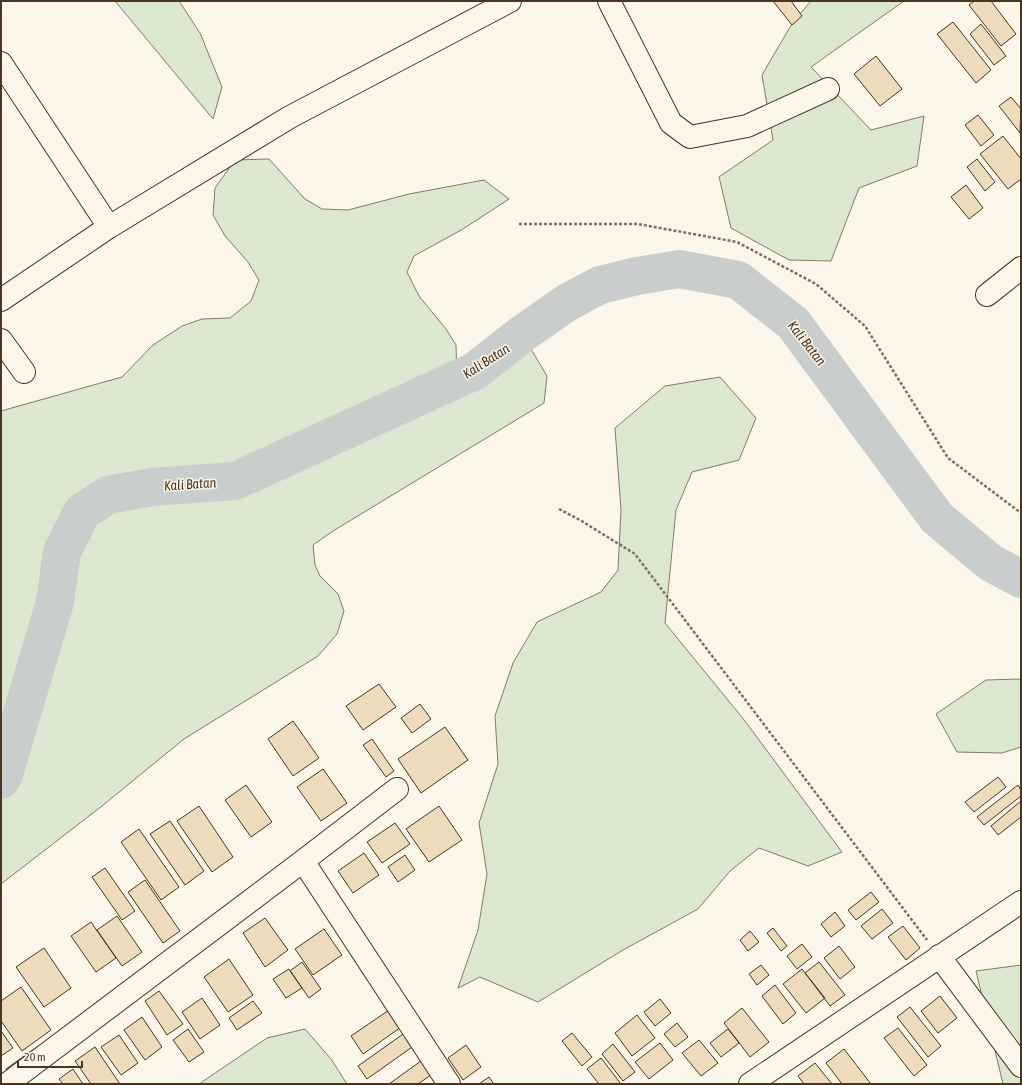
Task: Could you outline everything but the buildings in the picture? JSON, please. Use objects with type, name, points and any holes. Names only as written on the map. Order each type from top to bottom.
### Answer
[{"type":"street","points":[[1,300],[109,227],[290,116],[510,1]]},
{"type":"street","points":[[609,1],[672,123],[690,137],[747,126],[828,89]]},
{"type":"street","points":[[1,63],[109,227]]},
{"type":"street","points":[[988,295],[1021,268]]},
{"type":"street","points":[[1,340],[24,372]]},
{"type":"street","points":[[7,1084],[397,789]]},
{"type":"street","points":[[303,861],[449,1084]]},
{"type":"street","points":[[750,1084],[1021,902]]},
{"type":"street","points":[[939,956],[1021,1066]]},
{"type":"path","points":[[520,224],[638,224],[737,242],[816,284],[864,326],[948,458],[1021,513]]},
{"type":"path","points":[[560,509],[635,554],[939,956]]},
{"type":"green space","points":[[115,1],[179,1],[200,33],[222,87],[213,119]]},
{"type":"green space","points":[[811,1],[904,1],[811,67],[871,130],[924,116],[917,166],[859,188],[831,261],[789,260],[731,228],[719,177],[773,140],[762,75],[793,22]]},
{"type":"green space","points":[[269,159],[305,199],[322,209],[348,210],[409,194],[484,180],[509,199],[463,229],[414,256],[407,272],[419,296],[446,329],[456,345],[457,379],[475,371],[522,334],[547,376],[544,403],[333,531],[313,545],[315,565],[320,576],[338,594],[344,611],[337,634],[318,656],[184,739],[102,806],[1,884],[1,411],[122,377],[153,345],[182,326],[202,319],[230,318],[251,301],[259,280],[248,262],[225,236],[213,215],[215,188],[235,160]]},
{"type":"green space","points":[[720,377],[756,418],[739,460],[692,472],[676,510],[665,623],[745,721],[842,852],[808,866],[759,848],[730,871],[698,909],[623,950],[538,1002],[480,977],[458,988],[478,930],[487,874],[479,823],[498,764],[495,716],[513,663],[537,622],[601,592],[618,570],[621,510],[615,428],[665,386]]},
{"type":"green space","points":[[1021,679],[1021,747],[1002,753],[957,752],[936,714],[986,680]]},
{"type":"green space","points":[[1021,965],[1021,1084],[1003,1084],[976,971]]},
{"type":"green space","points":[[305,1029],[331,1059],[347,1084],[199,1084],[267,1038]]},
{"type":"waterway","name":"Kali Batan","points":[[1,780],[55,602],[62,552],[82,512],[108,495],[152,487],[235,481],[475,371],[522,334],[568,302],[600,285],[637,276],[679,269],[738,280],[793,323],[937,518],[991,563],[1021,579]]}]
